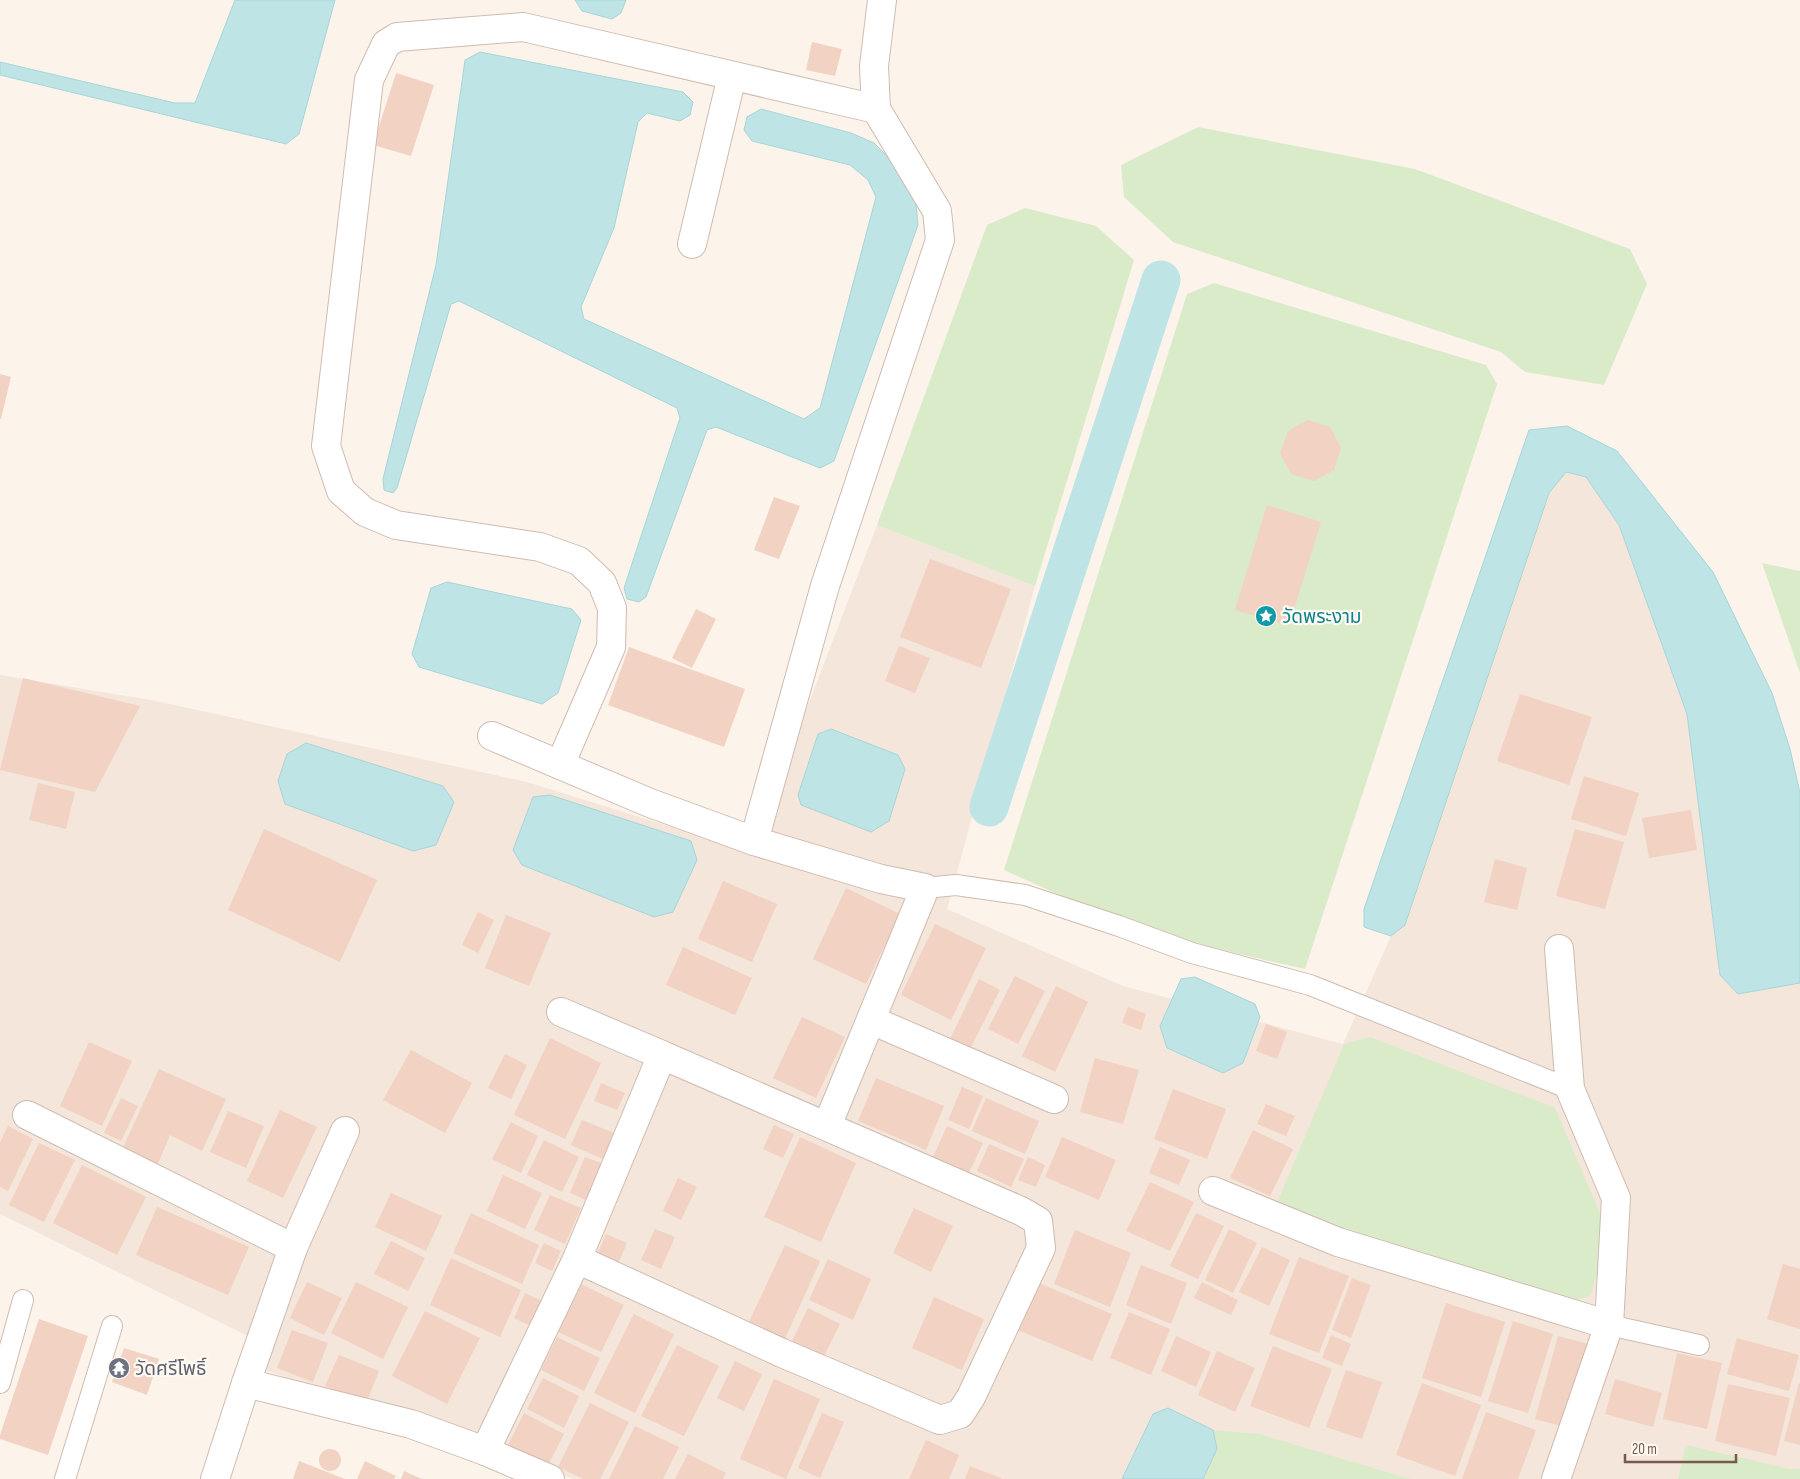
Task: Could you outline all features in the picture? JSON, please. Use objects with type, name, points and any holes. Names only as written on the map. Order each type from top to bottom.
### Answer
[{"type":"street","points":[[754,841],[825,586],[940,240],[937,211],[876,109],[874,66],[882,0]]},
{"type":"street","points":[[560,765],[611,647],[612,608],[602,583],[580,561],[540,547],[396,525],[365,512],[341,491],[326,446],[370,80],[386,44],[397,37],[523,27],[876,109]]},
{"type":"street","points":[[692,244],[732,76]]},
{"type":"street","points":[[492,736],[650,803],[754,841],[881,879],[925,888],[827,1126]]},
{"type":"street","points":[[1556,1479],[1609,1325],[1616,1198],[1570,1089],[1559,949]]},
{"type":"street","points":[[561,1012],[1021,1211],[1038,1221],[1041,1248],[971,1397],[960,1414],[940,1420],[782,1354],[577,1259]]},
{"type":"street","points":[[871,1020],[1054,1099]]},
{"type":"street","points":[[485,1451],[577,1259],[662,1055]]},
{"type":"street","points":[[27,1115],[293,1248]]},
{"type":"street","points":[[216,1479],[246,1383],[293,1248],[346,1131]]},
{"type":"street","points":[[1213,1191],[1338,1242],[1609,1325]]},
{"type":"street","points":[[246,1383],[411,1424],[485,1451],[550,1479]]},
{"type":"lane","points":[[925,888],[956,885],[1025,896],[1119,926],[1192,953],[1310,985],[1570,1089]]},
{"type":"lane","points":[[0,1383],[23,1300]]},
{"type":"lane","points":[[1609,1325],[1699,1345]]},
{"type":"lane","points":[[65,1479],[112,1326]]},
{"type":"shaded area","points":[[1566,472],[1586,477],[1619,525],[1687,714],[1720,975],[1738,994],[1800,983],[1800,1479],[574,1479],[265,1370],[272,1348],[0,1214],[0,675],[156,701],[527,782],[752,852],[877,525],[1035,586],[947,909],[1123,986],[1343,1044],[1391,936],[1405,925],[1549,493]]},
{"type":"green space","points":[[1198,127],[1415,169],[1630,249],[1647,284],[1604,385],[1525,372],[1501,352],[1173,242],[1124,197],[1121,165]]},
{"type":"green space","points":[[1025,208],[1096,226],[1134,260],[1035,586],[877,525],[987,225]]},
{"type":"green space","points":[[1214,283],[1486,365],[1497,384],[1305,969],[1140,931],[1004,870],[1187,294]]},
{"type":"green space","points":[[1762,563],[1800,571],[1800,673]]},
{"type":"green space","points":[[1370,1037],[1555,1108],[1600,1213],[1599,1266],[1591,1295],[1577,1300],[1378,1245],[1277,1203],[1344,1044]]},
{"type":"green space","points":[[1213,1430],[1259,1434],[1410,1479],[1203,1479],[1217,1449]]},
{"type":"green space","points":[[1686,1445],[1790,1469],[1800,1469],[1800,1479],[1678,1479]]},
{"type":"water","points":[[235,0],[335,0],[299,134],[286,144],[0,75],[0,62],[175,103],[195,103]]},
{"type":"water","points":[[575,0],[626,0],[621,13],[612,19],[582,11]]},
{"type":"water","points":[[480,52],[683,92],[693,102],[690,115],[680,121],[647,113],[638,122],[614,228],[581,307],[584,319],[804,419],[820,408],[876,197],[868,180],[850,165],[752,141],[744,130],[747,117],[761,109],[851,133],[874,143],[900,169],[916,204],[918,225],[834,461],[820,468],[716,427],[707,430],[646,597],[639,602],[627,599],[624,588],[680,418],[677,408],[459,301],[451,304],[397,488],[393,493],[384,490],[383,479],[436,265],[465,60]]},
{"type":"water","points":[[1567,426],[1617,451],[1713,572],[1772,693],[1790,749],[1800,793],[1800,983],[1738,994],[1720,975],[1687,714],[1619,525],[1586,477],[1566,472],[1549,493],[1405,925],[1391,936],[1364,927],[1364,909],[1529,430]]},
{"type":"water","points":[[447,582],[572,609],[581,620],[558,693],[542,704],[419,667],[412,654],[431,588]]},
{"type":"water","points":[[831,729],[898,755],[905,769],[889,821],[871,832],[801,805],[798,795],[818,734]]},
{"type":"water","points":[[306,743],[443,786],[454,802],[436,845],[413,851],[285,804],[278,781],[287,754]]},
{"type":"water","points":[[550,795],[691,841],[697,860],[673,912],[654,917],[522,865],[513,850],[533,797]]},
{"type":"water","points":[[1195,977],[1255,1004],[1260,1017],[1243,1063],[1223,1073],[1167,1048],[1160,1026],[1181,979]]},
{"type":"water","points":[[1168,1408],[1213,1430],[1217,1449],[1203,1479],[1122,1479],[1153,1414]]},
{"type":"building","points":[[812,42],[842,49],[835,76],[806,70]]},
{"type":"building","points":[[396,73],[434,85],[411,156],[373,145]]},
{"type":"building","points":[[0,374],[11,377],[1,419],[0,419]]},
{"type":"building","points":[[1308,420],[1330,427],[1341,448],[1334,470],[1314,481],[1291,474],[1280,453],[1288,431]]},
{"type":"building","points":[[774,497],[800,506],[779,559],[754,550]]},
{"type":"building","points":[[1267,505],[1321,522],[1289,626],[1235,610]]},
{"type":"building","points":[[930,559],[1011,589],[981,668],[900,637]]},
{"type":"building","points":[[696,609],[716,619],[692,668],[672,658]]},
{"type":"building","points":[[899,646],[930,658],[915,693],[885,681]]},
{"type":"building","points":[[629,647],[745,689],[724,747],[608,705]]},
{"type":"building","points":[[23,678],[140,706],[95,792],[0,770]]},
{"type":"building","points":[[1520,694],[1592,717],[1569,785],[1497,761]]},
{"type":"building","points":[[1584,776],[1639,793],[1626,836],[1571,819]]},
{"type":"building","points":[[38,783],[75,792],[66,829],[29,820]]},
{"type":"building","points":[[1691,810],[1697,850],[1649,858],[1642,818]]},
{"type":"building","points":[[264,829],[377,880],[340,962],[228,910]]},
{"type":"building","points":[[1575,829],[1624,842],[1605,909],[1556,896]]},
{"type":"building","points":[[1495,859],[1527,868],[1517,910],[1484,902]]},
{"type":"building","points":[[723,881],[777,904],[752,962],[698,939]]},
{"type":"building","points":[[846,888],[900,914],[866,984],[813,959]]},
{"type":"building","points":[[478,912],[494,920],[478,953],[462,945]]},
{"type":"building","points":[[506,915],[551,933],[529,986],[485,968]]},
{"type":"building","points":[[935,924],[986,948],[951,1020],[901,995]]},
{"type":"building","points":[[683,947],[752,978],[735,1015],[666,985]]},
{"type":"building","points":[[1015,976],[1045,991],[1018,1044],[988,1029]]},
{"type":"building","points":[[979,979],[1000,990],[970,1049],[950,1039]]},
{"type":"building","points":[[1056,986],[1088,1002],[1055,1072],[1022,1056]]},
{"type":"building","points":[[1128,1007],[1146,1014],[1141,1030],[1122,1023]]},
{"type":"building","points":[[802,1017],[845,1037],[816,1098],[773,1078]]},
{"type":"building","points":[[1266,1024],[1287,1032],[1277,1059],[1256,1051]]},
{"type":"building","points":[[550,1038],[601,1063],[565,1139],[514,1115]]},
{"type":"building","points":[[89,1042],[132,1061],[102,1126],[60,1106]]},
{"type":"building","points":[[411,1050],[472,1083],[445,1133],[383,1100]]},
{"type":"building","points":[[505,1054],[527,1065],[511,1099],[488,1088]]},
{"type":"building","points":[[1095,1058],[1139,1070],[1123,1124],[1080,1112]]},
{"type":"building","points":[[159,1069],[226,1099],[202,1151],[170,1135],[157,1166],[122,1150]]},
{"type":"building","points":[[876,1078],[944,1106],[926,1150],[858,1121]]},
{"type":"building","points":[[601,1083],[625,1093],[617,1110],[594,1101]]},
{"type":"building","points":[[962,1087],[983,1096],[969,1129],[948,1120]]},
{"type":"building","points":[[1173,1089],[1226,1109],[1207,1159],[1154,1139]]},
{"type":"building","points":[[121,1098],[138,1106],[121,1141],[104,1133]]},
{"type":"building","points":[[986,1098],[1039,1121],[1025,1154],[972,1131]]},
{"type":"building","points":[[1266,1104],[1295,1116],[1286,1136],[1257,1124]]},
{"type":"building","points":[[280,1110],[317,1127],[283,1198],[247,1181]]},
{"type":"building","points":[[228,1111],[264,1126],[246,1168],[210,1152]]},
{"type":"building","points":[[582,1120],[614,1133],[603,1159],[571,1145]]},
{"type":"building","points":[[511,1122],[538,1136],[521,1173],[492,1159]]},
{"type":"building","points":[[774,1125],[794,1134],[783,1158],[763,1149]]},
{"type":"building","points":[[8,1126],[33,1139],[8,1191],[0,1187],[0,1143]]},
{"type":"building","points":[[947,1126],[983,1143],[969,1173],[933,1157]]},
{"type":"building","points":[[1253,1130],[1293,1149],[1270,1196],[1230,1178]]},
{"type":"building","points":[[800,1137],[856,1163],[821,1242],[764,1217]]},
{"type":"building","points":[[1062,1137],[1116,1160],[1099,1200],[1045,1177]]},
{"type":"building","points":[[544,1140],[579,1157],[562,1192],[527,1175]]},
{"type":"building","points":[[39,1143],[75,1160],[44,1222],[9,1205]]},
{"type":"building","points":[[989,1144],[1024,1159],[1011,1187],[977,1171]]},
{"type":"building","points":[[1160,1147],[1190,1160],[1179,1185],[1149,1173]]},
{"type":"building","points":[[585,1157],[606,1165],[591,1202],[570,1193]]},
{"type":"building","points":[[1028,1157],[1045,1165],[1036,1187],[1018,1180]]},
{"type":"building","points":[[82,1165],[146,1197],[117,1255],[53,1223]]},
{"type":"building","points":[[503,1175],[542,1193],[525,1229],[487,1211]]},
{"type":"building","points":[[678,1178],[697,1187],[681,1220],[663,1211]]},
{"type":"building","points":[[1150,1182],[1194,1202],[1170,1251],[1126,1231]]},
{"type":"building","points":[[391,1193],[442,1216],[426,1251],[375,1227]]},
{"type":"building","points":[[550,1195],[581,1208],[565,1244],[534,1230]]},
{"type":"building","points":[[157,1207],[249,1247],[228,1295],[136,1255]]},
{"type":"building","points":[[914,1208],[953,1226],[931,1272],[893,1253]]},
{"type":"building","points":[[471,1213],[539,1245],[522,1284],[453,1253]]},
{"type":"building","points":[[1196,1213],[1224,1226],[1198,1279],[1170,1266]]},
{"type":"building","points":[[655,1229],[675,1237],[661,1269],[641,1260]]},
{"type":"building","points":[[1229,1229],[1257,1243],[1233,1293],[1205,1280]]},
{"type":"building","points":[[1075,1230],[1131,1253],[1110,1307],[1054,1284]]},
{"type":"building","points":[[606,1234],[627,1243],[618,1264],[597,1255]]},
{"type":"building","points":[[391,1241],[425,1258],[408,1291],[374,1274]]},
{"type":"building","points":[[544,1243],[561,1251],[552,1271],[535,1263]]},
{"type":"building","points":[[785,1245],[820,1261],[784,1341],[748,1324]]},
{"type":"building","points":[[1262,1247],[1290,1260],[1269,1306],[1239,1292]]},
{"type":"building","points":[[1299,1257],[1349,1276],[1319,1353],[1269,1334]]},
{"type":"building","points":[[451,1258],[521,1290],[500,1337],[430,1305]]},
{"type":"building","points":[[828,1259],[871,1279],[853,1320],[809,1300]]},
{"type":"building","points":[[1783,1264],[1800,1269],[1800,1329],[1767,1319]]},
{"type":"building","points":[[1141,1265],[1187,1283],[1171,1324],[1126,1305]]},
{"type":"building","points":[[1352,1278],[1371,1285],[1351,1338],[1332,1330]]},
{"type":"building","points":[[307,1282],[342,1298],[324,1335],[290,1318]]},
{"type":"building","points":[[356,1282],[408,1307],[383,1359],[331,1333]]},
{"type":"building","points":[[1202,1282],[1238,1300],[1231,1315],[1194,1298]]},
{"type":"building","points":[[1039,1283],[1112,1314],[1092,1361],[1018,1330]]},
{"type":"building","points":[[581,1284],[624,1305],[601,1352],[558,1332]]},
{"type":"building","points":[[525,1293],[542,1301],[531,1326],[514,1318]]},
{"type":"building","points":[[934,1297],[984,1319],[962,1370],[912,1348]]},
{"type":"building","points":[[1446,1303],[1505,1322],[1481,1397],[1422,1378]]},
{"type":"building","points":[[808,1308],[840,1324],[823,1358],[791,1343]]},
{"type":"building","points":[[425,1311],[480,1338],[447,1404],[392,1376]]},
{"type":"building","points":[[1129,1312],[1170,1329],[1151,1375],[1110,1358]]},
{"type":"building","points":[[634,1314],[674,1334],[635,1413],[594,1393]]},
{"type":"building","points":[[39,1319],[88,1336],[48,1455],[0,1439]]},
{"type":"building","points":[[1513,1321],[1553,1334],[1528,1413],[1488,1401]]},
{"type":"building","points":[[292,1330],[328,1343],[313,1382],[277,1368]]},
{"type":"building","points":[[1331,1335],[1351,1344],[1342,1366],[1322,1358]]},
{"type":"building","points":[[1176,1336],[1211,1352],[1196,1387],[1161,1371]]},
{"type":"building","points":[[1558,1336],[1588,1344],[1565,1427],[1535,1419]]},
{"type":"building","points":[[557,1337],[600,1358],[584,1391],[541,1370]]},
{"type":"building","points":[[1737,1338],[1799,1355],[1789,1391],[1727,1374]]},
{"type":"building","points":[[677,1345],[719,1366],[684,1436],[641,1416]]},
{"type":"building","points":[[1273,1346],[1332,1369],[1309,1428],[1250,1406]]},
{"type":"building","points":[[124,1348],[159,1359],[147,1395],[112,1382]]},
{"type":"building","points":[[1217,1351],[1255,1368],[1235,1412],[1198,1395]]},
{"type":"building","points":[[1677,1353],[1722,1363],[1707,1429],[1663,1419]]},
{"type":"building","points":[[339,1355],[379,1371],[366,1403],[325,1386]]},
{"type":"building","points":[[735,1361],[762,1374],[744,1411],[717,1398]]},
{"type":"building","points":[[1346,1370],[1382,1382],[1362,1439],[1326,1427]]},
{"type":"building","points":[[543,1378],[579,1396],[564,1428],[527,1409]]},
{"type":"building","points":[[774,1379],[820,1399],[786,1479],[740,1459]]},
{"type":"building","points":[[1615,1379],[1662,1393],[1653,1427],[1605,1414]]},
{"type":"building","points":[[1422,1383],[1481,1405],[1455,1476],[1396,1455]]},
{"type":"building","points":[[1800,1383],[1800,1445],[1784,1441]]},
{"type":"building","points":[[1728,1384],[1790,1398],[1776,1456],[1715,1441]]},
{"type":"building","points":[[590,1403],[629,1422],[600,1479],[583,1479],[558,1467]]},
{"type":"building","points":[[1486,1412],[1536,1430],[1518,1479],[1462,1479]]},
{"type":"building","points":[[524,1413],[564,1434],[547,1467],[507,1447]]},
{"type":"building","points":[[822,1413],[844,1422],[820,1478],[798,1468]]},
{"type":"building","points":[[635,1426],[679,1447],[663,1479],[609,1479]]},
{"type":"building","points":[[926,1440],[959,1455],[949,1479],[909,1479]]},
{"type":"building","points":[[330,1449],[338,1452],[341,1460],[338,1468],[330,1471],[322,1468],[319,1460],[322,1452]]},
{"type":"building","points":[[688,1454],[726,1473],[723,1479],[675,1479]]},
{"type":"building","points":[[299,1461],[345,1479],[293,1479]]},
{"type":"building","points":[[365,1461],[396,1476],[394,1479],[357,1479]]},
{"type":"building","points":[[970,1466],[1003,1479],[965,1479]]},
{"type":"building","points":[[404,1471],[422,1479],[401,1479]]},
{"type":"waterway","points":[[989,807],[1161,280]]},
{"type":"place","name":"วัดพระงาม","points":[[1266,616]]},
{"type":"place","name":"วัดศรีโพธิ์","points":[[119,1368]]}]
